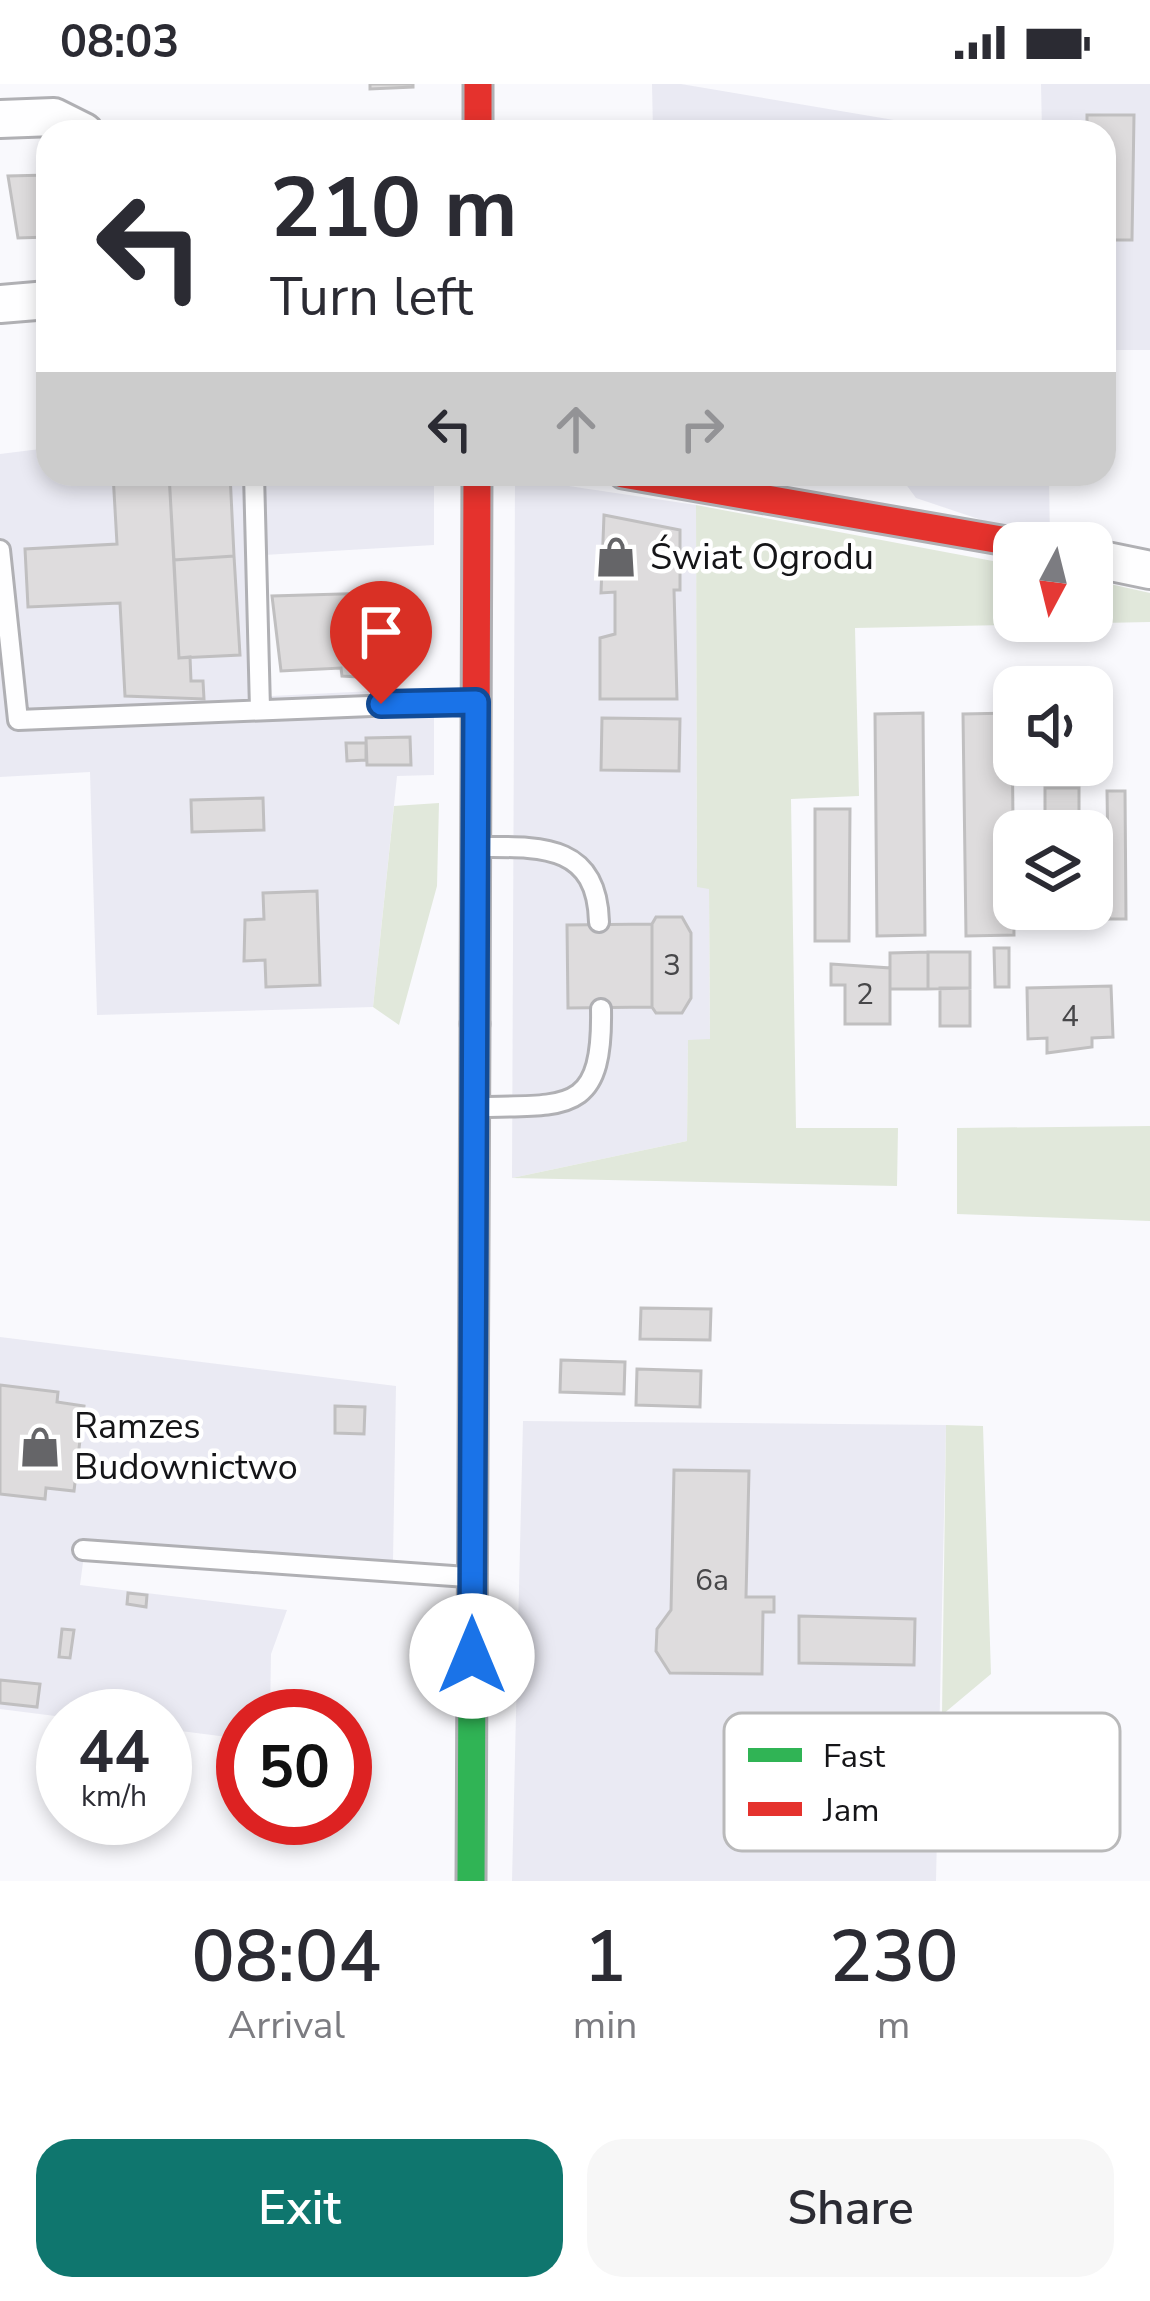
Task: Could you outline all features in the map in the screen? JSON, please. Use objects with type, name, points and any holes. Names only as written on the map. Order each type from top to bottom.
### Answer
[{"type":"main road","points":[[478,84],[478,120]]},
{"type":"main road","points":[[471,1881],[477,486]]},
{"type":"main road","points":[[692,486],[993,539]]},
{"type":"street","points":[[0,119],[60,120]]},
{"type":"street","points":[[0,304],[36,301]]},
{"type":"street","points":[[1113,562],[1150,570]]},
{"type":"lane","points":[[254,486],[260,709]]},
{"type":"lane","points":[[0,550],[18,720],[476,702]]},
{"type":"lane","points":[[475,847],[538,847],[572,858],[588,875],[598,922]]},
{"type":"lane","points":[[474,1108],[545,1106],[569,1101],[586,1088],[598,1069],[601,1009]]},
{"type":"lane","points":[[83,1550],[472,1577]]},
{"type":"shaded area","points":[[652,84],[681,84],[894,120],[653,120]]},
{"type":"shaded area","points":[[1041,84],[1150,84],[1150,350],[1116,350],[1116,120],[1042,120]]},
{"type":"shaded area","points":[[36,450],[36,486],[434,486],[434,545],[264,555],[271,696],[434,688],[434,775],[397,776],[373,1007],[97,1015],[90,772],[0,777],[0,454]]},
{"type":"shaded area","points":[[515,486],[569,486],[696,505],[697,886],[709,888],[710,1040],[688,1041],[687,1141],[512,1178]]},
{"type":"shaded area","points":[[907,486],[1049,486],[1050,522],[993,524],[916,498]]},
{"type":"shaded area","points":[[696,505],[993,561],[993,625],[855,628],[859,796],[791,799],[796,1128],[898,1128],[897,1186],[512,1178],[687,1141],[688,1040],[710,1039],[709,889],[697,887]]},
{"type":"shaded area","points":[[1113,585],[1150,593],[1150,622],[1113,623]]},
{"type":"shaded area","points":[[439,803],[437,886],[399,1025],[373,1007],[394,806]]},
{"type":"shaded area","points":[[1150,1126],[1150,1221],[957,1214],[957,1128]]},
{"type":"shaded area","points":[[0,1337],[396,1386],[393,1561],[274,1561],[86,1540],[80,1585],[287,1610],[271,1654],[270,1689],[216,1689],[216,1736],[192,1732],[192,1689],[36,1689],[36,1714],[0,1709]]},
{"type":"shaded area","points":[[523,1421],[946,1425],[940,1713],[724,1713],[724,1851],[937,1851],[936,1881],[512,1881]]},
{"type":"shaded area","points":[[946,1425],[983,1426],[991,1674],[942,1713]]},
{"type":"building","points":[[370,84],[413,84],[413,87],[370,89]]},
{"type":"building","points":[[1087,115],[1134,115],[1132,240],[1116,240],[1116,120],[1087,120]]},
{"type":"building","points":[[36,175],[36,237],[18,238],[8,176]]},
{"type":"building","points":[[114,486],[170,486],[179,658],[190,657],[191,681],[203,681],[204,699],[125,696],[120,603],[28,607],[25,549],[117,544]]},
{"type":"building","points":[[170,486],[231,486],[234,556],[174,560]]},
{"type":"building","points":[[604,515],[680,530],[680,590],[674,590],[677,699],[600,699],[600,638],[615,634],[615,592],[601,593]]},
{"type":"building","points":[[234,556],[240,655],[179,658],[174,560]]},
{"type":"building","points":[[375,593],[377,625],[389,624],[394,679],[342,676],[341,668],[281,671],[272,596]]},
{"type":"building","points":[[923,713],[925,935],[877,936],[875,714]]},
{"type":"building","points":[[993,713],[993,786],[1013,786],[1013,810],[993,810],[993,930],[1014,930],[1014,935],[966,936],[963,714]]},
{"type":"building","points":[[602,718],[680,719],[679,771],[601,770]]},
{"type":"building","points":[[410,737],[411,765],[367,765],[366,738]]},
{"type":"building","points":[[346,743],[366,743],[366,760],[347,761]]},
{"type":"building","points":[[1045,788],[1079,788],[1079,810],[1045,810]]},
{"type":"building","points":[[1107,791],[1125,791],[1126,919],[1113,919],[1113,810],[1107,810]]},
{"type":"building","points":[[263,798],[264,830],[192,832],[191,800]]},
{"type":"building","points":[[815,809],[850,809],[849,941],[815,941]]},
{"type":"building","points":[[317,891],[320,985],[266,987],[265,960],[244,961],[245,920],[264,919],[263,893]]},
{"type":"building","points":[[656,917],[682,917],[691,933],[691,998],[682,1013],[656,1013],[652,1007],[652,924]]},
{"type":"building","points":[[652,924],[652,1007],[568,1008],[567,925]]},
{"type":"building","points":[[994,948],[1009,948],[1009,987],[995,987]]},
{"type":"building","points":[[928,952],[928,989],[890,989],[890,953]]},
{"type":"building","points":[[928,952],[970,952],[970,988],[928,989]]},
{"type":"building","points":[[831,964],[890,968],[890,1024],[845,1024],[845,985],[831,985]]},
{"type":"building","points":[[1111,986],[1113,1037],[1092,1038],[1092,1047],[1047,1053],[1047,1038],[1028,1039],[1027,988]]},
{"type":"building","points":[[940,988],[970,988],[970,1026],[940,1026]]},
{"type":"building","points":[[641,1308],[711,1309],[710,1340],[640,1339]]},
{"type":"building","points":[[561,1360],[625,1362],[624,1394],[560,1392]]},
{"type":"building","points":[[637,1369],[701,1371],[700,1407],[636,1405]]},
{"type":"building","name":"Ramzes Budownictwo","points":[[0,1385],[58,1392],[57,1402],[84,1406],[74,1491],[46,1488],[45,1499],[0,1494]]},
{"type":"building","points":[[335,1406],[365,1407],[364,1434],[335,1433]]},
{"type":"building","points":[[674,1470],[749,1471],[746,1597],[774,1597],[774,1612],[763,1612],[762,1674],[670,1673],[656,1651],[657,1629],[671,1610]]},
{"type":"building","points":[[128,1593],[147,1595],[146,1607],[127,1604]]},
{"type":"building","points":[[799,1616],[915,1619],[914,1665],[799,1663]]},
{"type":"building","points":[[62,1629],[74,1630],[70,1658],[59,1657]]},
{"type":"building","points":[[0,1680],[40,1684],[36,1707],[0,1703]]},
{"type":"traffic: fast","points":[[471,1881],[475,1024]]},
{"type":"traffic: jam","points":[[478,84],[478,120]]},
{"type":"traffic: jam","points":[[475,1024],[477,486]]},
{"type":"traffic: jam","points":[[692,486],[993,539]]},
{"type":"place","name":"Świat Ogrodu","points":[[616,557]]},
{"type":"place","name":"Ramzes Budownictwo","points":[[40,1447]]},
{"type":"route","points":[[381,704],[476,702],[472,1656]]}]
